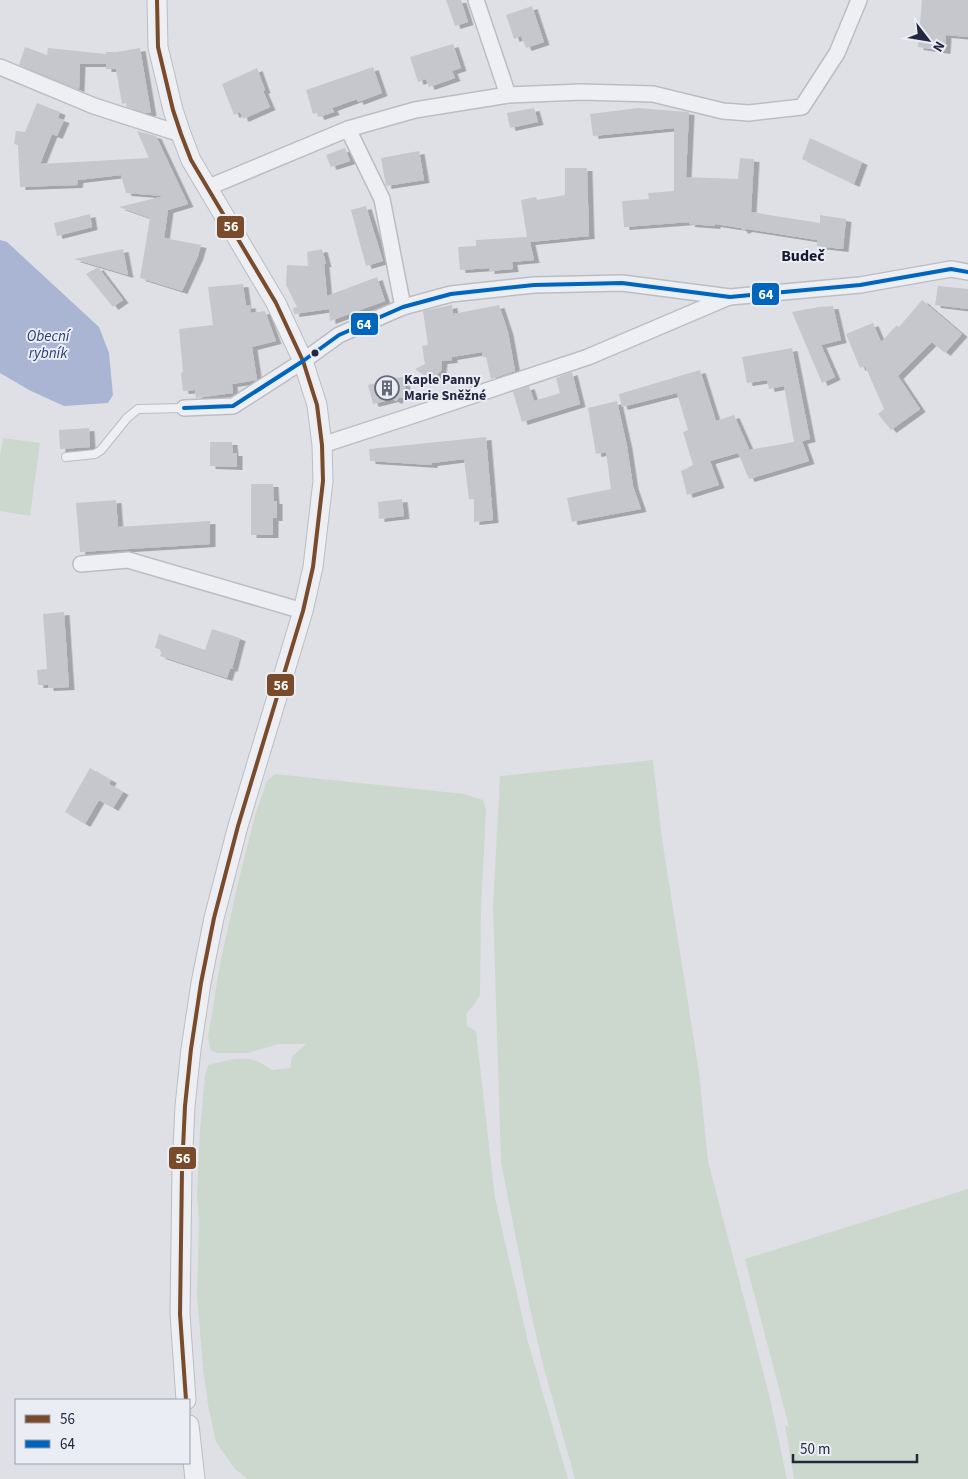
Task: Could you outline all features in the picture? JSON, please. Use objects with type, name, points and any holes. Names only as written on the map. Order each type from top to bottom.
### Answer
[{"type":"street","points":[[157,0],[158,46],[173,110],[181,134],[191,160],[209,187],[276,304],[303,361],[316,405],[322,445],[323,481],[320,522],[313,567],[303,611],[238,826],[214,918],[200,983],[185,1106],[182,1170],[180,1314],[186,1399]]},
{"type":"street","points":[[476,0],[508,95]]},
{"type":"street","points":[[209,187],[348,129],[414,110],[508,95],[581,92],[653,94],[723,111],[749,113],[802,107],[837,53],[859,0]]},
{"type":"street","points":[[0,67],[94,106],[181,134]]},
{"type":"street","points":[[348,129],[382,199],[402,307]]},
{"type":"street","points":[[184,408],[233,406],[303,361],[338,335],[402,307],[451,294],[534,285],[622,283],[730,297],[860,286],[951,269],[968,272]]},
{"type":"street","points":[[322,445],[588,357],[730,297]]},
{"type":"street","points":[[81,564],[128,560],[303,611]]},
{"type":"street","points":[[190,1436],[194,1479]]},
{"type":"lane","points":[[66,457],[95,454],[101,450],[127,418],[138,409],[184,408]]},
{"type":"shaded area","points":[[3,438],[40,443],[30,516],[0,511],[0,456]]},
{"type":"shaded area","points":[[653,760],[662,839],[699,1072],[708,1161],[769,1394],[787,1479],[575,1479],[543,1365],[501,1163],[493,906],[500,776]]},
{"type":"shaded area","points":[[275,774],[464,794],[483,800],[486,810],[481,911],[480,995],[466,1014],[467,1026],[476,1031],[495,1198],[528,1342],[568,1479],[248,1479],[235,1469],[216,1442],[203,1368],[197,1296],[199,1222],[197,1194],[205,1075],[208,1065],[241,1058],[264,1064],[272,1070],[290,1068],[292,1057],[306,1044],[278,1044],[248,1053],[217,1053],[211,1051],[208,1037],[220,964],[256,812],[267,781]]},
{"type":"shaded area","points":[[968,1189],[968,1479],[794,1479],[785,1425],[789,1427],[745,1259]]},
{"type":"water","name":"Obecní rybník","points":[[0,240],[7,242],[99,327],[109,353],[113,395],[108,403],[64,406],[31,391],[0,373]]},
{"type":"building","points":[[446,0],[461,0],[468,22],[455,26]]},
{"type":"building","points":[[922,0],[968,0],[968,37],[946,35],[945,51],[918,47]]},
{"type":"building","points":[[532,6],[544,42],[526,48],[521,36],[514,39],[506,15]]},
{"type":"building","points":[[453,44],[461,68],[452,71],[455,78],[429,87],[426,79],[418,82],[410,57]]},
{"type":"building","points":[[25,47],[47,55],[48,48],[106,54],[106,52],[140,48],[151,113],[127,107],[126,103],[122,104],[116,69],[106,69],[106,64],[80,64],[79,89],[19,65]]},
{"type":"building","points":[[373,67],[382,93],[358,102],[357,99],[332,108],[334,112],[319,117],[317,113],[313,114],[306,90]]},
{"type":"building","points":[[257,68],[265,90],[263,91],[270,107],[243,119],[240,112],[234,115],[222,84]]},
{"type":"building","points":[[37,103],[60,112],[58,118],[64,120],[57,136],[52,134],[40,164],[149,158],[137,131],[156,136],[188,204],[168,210],[164,238],[201,245],[182,291],[140,278],[150,218],[119,207],[164,196],[126,193],[121,175],[78,180],[77,185],[20,187],[18,145],[14,144],[16,131],[25,132]]},
{"type":"building","points":[[534,108],[538,122],[510,128],[507,113]]},
{"type":"building","points":[[638,108],[689,112],[686,177],[738,179],[740,158],[754,159],[751,212],[820,223],[820,215],[846,219],[843,249],[817,246],[817,240],[747,229],[743,231],[741,228],[715,224],[715,226],[689,224],[690,222],[624,227],[622,201],[649,199],[648,193],[674,191],[674,128],[593,136],[590,114]]},
{"type":"building","points":[[810,138],[862,162],[854,184],[802,159]]},
{"type":"building","points":[[345,148],[350,161],[331,167],[326,155]]},
{"type":"building","points":[[419,151],[424,180],[386,186],[381,158]]},
{"type":"building","points":[[565,168],[587,168],[589,236],[530,242],[534,260],[512,262],[513,269],[489,271],[489,268],[460,270],[458,247],[476,246],[476,240],[527,237],[521,200],[536,197],[537,200],[565,195]]},
{"type":"building","points":[[366,206],[383,261],[366,266],[351,210]]},
{"type":"building","points":[[90,214],[92,227],[57,236],[54,223]]},
{"type":"building","points":[[123,249],[128,275],[74,259]]},
{"type":"building","points":[[322,249],[326,264],[324,264],[327,296],[377,277],[385,301],[330,321],[329,309],[294,314],[293,308],[297,307],[286,285],[287,265],[308,266],[307,252]]},
{"type":"building","points":[[98,267],[123,300],[113,307],[86,274]]},
{"type":"building","points":[[243,284],[246,306],[250,305],[251,313],[265,311],[276,341],[252,347],[257,380],[232,384],[233,393],[196,398],[195,390],[183,391],[179,329],[213,325],[208,287]]},
{"type":"building","points":[[938,286],[968,289],[968,309],[935,305]]},
{"type":"building","points":[[922,300],[962,334],[945,353],[932,342],[898,376],[920,409],[891,430],[878,414],[884,409],[865,366],[860,368],[846,334],[873,323],[881,342],[897,325],[899,327]]},
{"type":"building","points":[[452,305],[453,314],[499,305],[508,332],[515,371],[491,379],[486,357],[483,357],[482,352],[452,357],[452,360],[442,361],[441,371],[431,380],[415,369],[425,364],[422,346],[428,345],[423,311]]},
{"type":"building","points":[[833,306],[841,340],[821,345],[835,377],[822,383],[792,312]]},
{"type":"building","points":[[792,348],[810,439],[802,441],[809,461],[749,479],[738,453],[710,461],[719,485],[687,495],[681,471],[693,465],[683,432],[688,430],[677,393],[622,407],[619,394],[700,370],[716,421],[734,415],[749,449],[743,451],[794,442],[784,386],[769,389],[767,380],[747,383],[742,357]]},
{"type":"building","points":[[572,372],[580,404],[522,422],[513,392],[529,386],[534,401],[560,393],[556,378]]},
{"type":"building","name":"Kaple Panny Marie Sněžné","points":[[391,377],[403,377],[406,391],[403,392],[404,397],[396,401],[393,399],[373,404],[368,385],[389,380]]},
{"type":"building","points":[[617,401],[627,446],[633,486],[641,509],[572,522],[567,498],[611,489],[606,452],[596,454],[588,408]]},
{"type":"building","points":[[89,428],[90,447],[60,449],[59,430]]},
{"type":"building","points":[[486,437],[493,520],[474,522],[474,499],[469,499],[464,459],[432,463],[432,465],[370,461],[369,449]]},
{"type":"building","points":[[210,442],[232,442],[233,453],[237,453],[237,467],[210,466]]},
{"type":"building","points":[[251,484],[273,484],[274,501],[277,501],[277,518],[273,518],[273,535],[251,535]]},
{"type":"building","points":[[402,499],[404,516],[379,519],[378,502]]},
{"type":"building","points":[[116,500],[118,527],[210,521],[210,544],[80,552],[76,503]]},
{"type":"building","points":[[64,612],[69,687],[48,688],[48,685],[38,685],[37,670],[47,669],[43,614]]},
{"type":"building","points":[[212,629],[240,638],[232,669],[230,668],[227,678],[160,656],[162,650],[155,648],[159,634],[205,650]]},
{"type":"building","points":[[90,768],[111,780],[109,784],[123,792],[113,808],[99,800],[85,824],[65,812]]},
{"type":"transit line","name":"56","points":[[157,0],[158,47],[173,110],[181,134],[191,160],[276,303],[303,361],[317,405],[322,445],[323,481],[313,567],[303,611],[238,826],[214,918],[201,983],[191,1049],[185,1106],[182,1170],[180,1314],[186,1399]]},
{"type":"transit line","name":"64","points":[[184,408],[233,406],[303,361],[339,335],[403,307],[451,294],[534,285],[622,283],[730,297],[860,285],[951,269],[968,272]]},
{"type":"place","name":"Kaple Panny Marie Sněžné","points":[[387,388]]},
{"type":"district","name":"Budeč","points":[[803,256]]}]
